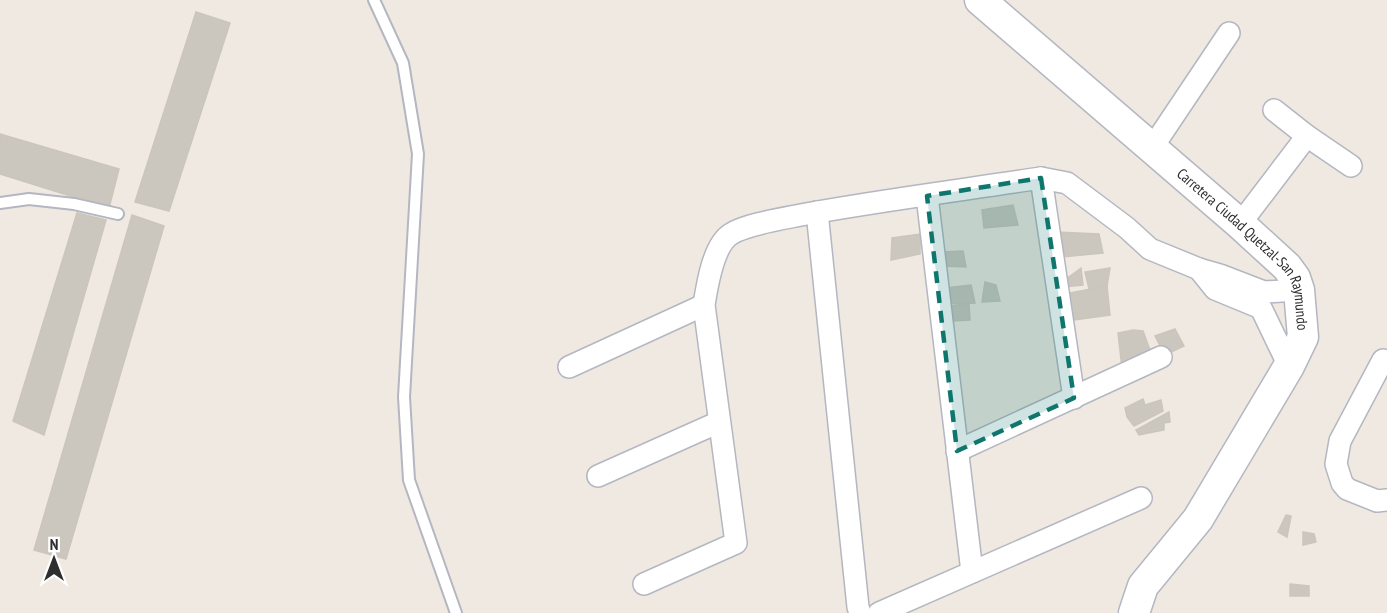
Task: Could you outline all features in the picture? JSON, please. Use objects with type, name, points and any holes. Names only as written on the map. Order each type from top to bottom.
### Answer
[{"type":"main road","name":"Carretera Ciudad Quetzal-San Raymundo","points":[[980,0],[1240,224],[1287,267],[1297,284],[1303,337],[1289,366],[1198,519],[1143,586],[1134,613]]},
{"type":"street","points":[[1152,148],[1229,33]]},
{"type":"street","points":[[1274,110],[1307,136],[1352,166]]},
{"type":"street","points":[[1240,224],[1307,136]]},
{"type":"street","points":[[1041,178],[1074,398]]},
{"type":"street","points":[[644,584],[736,543],[704,305],[710,270],[722,244],[730,234],[766,222],[850,206],[1041,178],[1067,183],[1127,228],[1134,237],[1150,249],[1199,269],[1216,284],[1265,302],[1303,337]]},
{"type":"street","points":[[927,196],[972,572]]},
{"type":"street","points":[[817,212],[860,613]]},
{"type":"street","points":[[1199,269],[1223,267],[1268,280],[1297,284]]},
{"type":"street","points":[[1199,269],[1215,289],[1261,308],[1289,366]]},
{"type":"street","points":[[569,367],[704,305]]},
{"type":"street","points":[[957,451],[1161,357]]},
{"type":"street","points":[[1383,360],[1340,441],[1336,464],[1342,483],[1347,489],[1377,501],[1387,500]]},
{"type":"street","points":[[598,476],[719,422]]},
{"type":"street","points":[[879,613],[1141,498]]},
{"type":"lane","points":[[374,0],[403,63],[418,154],[404,397],[409,480],[456,613]]},
{"type":"lane","points":[[0,203],[28,199],[74,204],[118,214]]},
{"type":"highlighted area","points":[[1041,178],[1074,398],[957,451],[927,196]]},
{"type":"building","points":[[196,12],[230,23],[169,211],[135,202]]},
{"type":"building","points":[[0,134],[119,169],[109,208],[0,174]]},
{"type":"building","points":[[1013,205],[1018,225],[984,228],[982,210]]},
{"type":"building","points":[[77,213],[106,220],[44,435],[13,421]]},
{"type":"building","points":[[132,215],[164,226],[66,559],[34,550]]},
{"type":"building","points":[[1056,232],[1099,234],[1103,253],[1062,257]]},
{"type":"building","points":[[920,234],[920,254],[891,260],[892,238]]},
{"type":"building","points":[[963,251],[966,267],[943,266],[943,252]]},
{"type":"building","points":[[1081,268],[1083,285],[1063,287],[1062,282]]},
{"type":"building","points":[[1110,268],[1107,286],[1089,289],[1085,272]]},
{"type":"building","points":[[985,282],[996,285],[1000,301],[982,302]]},
{"type":"building","points":[[971,285],[975,303],[949,304],[946,288]]},
{"type":"building","points":[[1107,286],[1110,315],[1067,321],[1064,294]]},
{"type":"building","points":[[969,303],[970,320],[952,321],[947,307]]},
{"type":"building","points":[[1175,329],[1184,346],[1165,355],[1155,336]]},
{"type":"building","points":[[1143,331],[1151,353],[1122,368],[1118,333]]},
{"type":"building","points":[[1143,399],[1145,405],[1161,400],[1163,411],[1134,426],[1127,417],[1125,408]]},
{"type":"building","points":[[1169,412],[1170,422],[1164,423],[1164,430],[1139,435],[1136,430]]},
{"type":"building","points":[[1286,515],[1291,516],[1287,537],[1278,532]]},
{"type":"building","points":[[1303,532],[1314,534],[1316,542],[1303,545]]},
{"type":"building","points":[[1290,584],[1309,586],[1309,596],[1290,596]]}]
